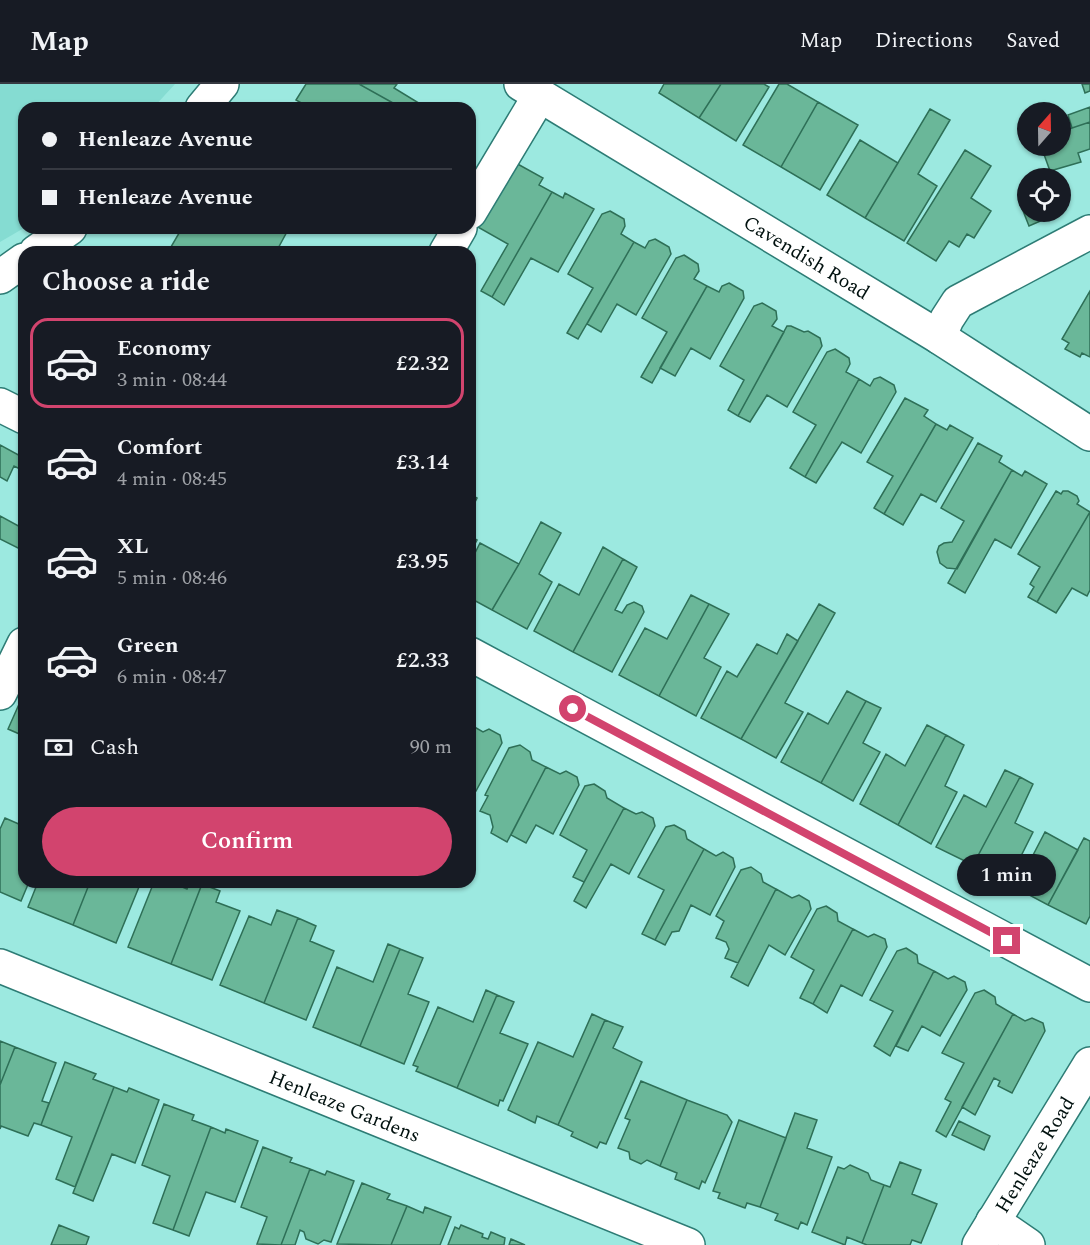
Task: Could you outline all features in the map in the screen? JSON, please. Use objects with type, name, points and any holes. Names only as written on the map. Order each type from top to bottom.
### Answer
[{"type":"street","points":[[207,102],[222,84]]},
{"type":"street","points":[[476,200],[530,90]]},
{"type":"street","name":"Cavendish Road","points":[[530,90],[939,337],[1090,434]]},
{"type":"street","points":[[939,337],[958,302],[1090,232]]},
{"type":"street","points":[[44,246],[62,234]]},
{"type":"street","points":[[0,277],[18,264]]},
{"type":"street","points":[[0,405],[18,414]]},
{"type":"street","points":[[0,693],[18,656]]},
{"type":"street","points":[[476,657],[1090,985]]},
{"type":"street","name":"Henleaze Gardens","points":[[0,966],[688,1245]]},
{"type":"street","name":"Henleaze Road","points":[[986,1233],[1090,1064]]},
{"type":"street","points":[[986,1233],[1028,1245]]},
{"type":"shaded area","points":[[0,84],[175,84],[158,102],[18,102],[18,232],[0,242]]},
{"type":"building","points":[[306,84],[359,84],[391,102],[300,102],[296,100]]},
{"type":"building","points":[[359,84],[397,84],[394,88],[417,102],[391,102]]},
{"type":"building","points":[[664,84],[721,84],[699,118],[659,93]]},
{"type":"building","points":[[721,84],[764,84],[769,87],[736,141],[699,118]]},
{"type":"building","points":[[779,84],[787,84],[818,102],[781,167],[743,145]]},
{"type":"building","points":[[1082,84],[1090,84],[1090,91],[1085,93]]},
{"type":"building","points":[[818,102],[858,125],[820,190],[781,167]]},
{"type":"building","points":[[1090,107],[1090,122],[1072,128],[1071,114]]},
{"type":"building","points":[[930,109],[950,120],[918,174],[937,186],[904,241],[865,218]]},
{"type":"building","points":[[1090,122],[1090,149],[1078,153],[1081,162],[1060,168],[1049,168],[1045,156],[1071,156],[1071,128]]},
{"type":"building","points":[[860,140],[898,163],[865,218],[827,195]]},
{"type":"building","points":[[965,150],[991,166],[971,198],[991,211],[974,238],[967,234],[959,247],[949,241],[936,261],[907,243]]},
{"type":"building","points":[[514,162],[543,178],[539,185],[552,192],[492,297],[481,291],[508,244],[476,226]]},
{"type":"building","points":[[552,192],[563,198],[565,193],[594,209],[558,272],[531,258],[504,305],[492,297]]},
{"type":"building","points":[[610,211],[624,219],[625,226],[621,234],[634,242],[578,339],[567,333],[593,288],[568,274],[602,214]]},
{"type":"building","points":[[178,234],[286,234],[279,246],[172,246]]},
{"type":"building","points":[[655,239],[669,247],[671,254],[636,315],[617,304],[601,332],[587,324],[634,242],[645,248],[649,241]]},
{"type":"building","points":[[684,255],[698,264],[699,271],[694,279],[707,286],[652,383],[641,377],[667,332],[642,318],[676,258]]},
{"type":"building","points":[[729,283],[743,291],[744,298],[710,359],[691,348],[675,376],[660,368],[707,286],[719,292],[722,286]]},
{"type":"building","points":[[1090,291],[1090,357],[1082,353],[1080,357],[1065,349],[1069,343],[1062,339]]},
{"type":"building","points":[[762,303],[776,311],[777,319],[772,326],[784,332],[738,416],[728,410],[744,380],[720,366],[754,306]]},
{"type":"building","points":[[787,326],[804,332],[808,331],[820,338],[822,346],[787,407],[767,395],[750,422],[738,416]]},
{"type":"building","points":[[835,349],[849,358],[850,364],[846,372],[859,379],[805,477],[790,468],[816,425],[793,412],[827,352]]},
{"type":"building","points":[[880,377],[894,385],[896,392],[861,453],[842,442],[816,483],[805,477],[859,379],[870,386],[874,379]]},
{"type":"building","points":[[905,398],[928,410],[924,416],[936,424],[884,514],[874,508],[893,476],[867,462]]},
{"type":"building","points":[[936,424],[947,430],[950,425],[973,438],[936,502],[921,494],[903,525],[884,514]]},
{"type":"building","points":[[978,443],[1002,456],[999,462],[1012,470],[957,569],[947,568],[940,563],[937,552],[939,546],[952,542],[964,521],[941,508]]},
{"type":"building","points":[[0,445],[18,455],[18,468],[14,466],[7,481],[0,477]]},
{"type":"building","points":[[1012,470],[1022,476],[1025,471],[1047,484],[1011,548],[995,539],[965,593],[948,583]]},
{"type":"building","points":[[1056,491],[1061,494],[1063,491],[1068,491],[1077,496],[1079,501],[1077,504],[1090,512],[1037,602],[1028,597],[1034,587],[1030,584],[1040,567],[1018,554]]},
{"type":"building","points":[[1090,512],[1090,590],[1087,596],[1072,588],[1056,613],[1037,602]]},
{"type":"building","points":[[0,516],[18,526],[18,548],[0,539]]},
{"type":"building","points":[[541,522],[561,533],[539,574],[552,582],[527,629],[492,610]]},
{"type":"building","points":[[480,543],[519,564],[492,610],[476,601],[476,551]]},
{"type":"building","points":[[603,547],[623,559],[573,652],[534,631],[559,584],[579,595]]},
{"type":"building","points":[[623,559],[637,567],[615,610],[622,613],[627,605],[634,602],[642,606],[644,612],[612,672],[573,652]]},
{"type":"building","points":[[691,595],[709,604],[659,696],[619,675],[645,628],[667,639]]},
{"type":"building","points":[[709,604],[729,614],[704,658],[721,667],[696,716],[659,696]]},
{"type":"building","points":[[819,604],[835,613],[785,703],[803,712],[776,758],[741,739]]},
{"type":"building","points":[[787,634],[798,641],[741,739],[701,718],[727,671],[737,677],[757,644],[777,654]]},
{"type":"building","points":[[847,691],[866,701],[821,783],[781,762],[808,713],[828,724]]},
{"type":"building","points":[[866,701],[881,708],[863,743],[880,752],[853,801],[821,783]]},
{"type":"building","points":[[18,706],[18,733],[8,729]]},
{"type":"building","points":[[927,725],[946,735],[898,825],[860,804],[886,754],[905,766]]},
{"type":"building","points":[[476,728],[483,732],[489,729],[500,735],[502,743],[476,791]]},
{"type":"building","points":[[946,735],[964,745],[945,786],[957,792],[931,844],[898,825]]},
{"type":"building","points":[[520,745],[530,752],[532,760],[546,767],[507,842],[491,833],[493,827],[490,815],[480,811],[488,796],[485,795],[509,748]]},
{"type":"building","points":[[546,767],[560,774],[566,771],[577,777],[579,785],[553,834],[536,825],[526,843],[511,835]]},
{"type":"building","points":[[1005,770],[1020,777],[973,865],[936,847],[964,795],[986,807]]},
{"type":"building","points":[[1020,777],[1033,784],[1015,823],[1033,832],[1007,884],[973,865]]},
{"type":"building","points":[[594,784],[605,791],[607,798],[624,808],[584,882],[573,877],[587,850],[560,835],[585,786]]},
{"type":"building","points":[[624,808],[636,814],[642,812],[653,818],[655,826],[629,874],[611,864],[586,908],[574,901]]},
{"type":"building","points":[[5,818],[18,824],[18,888],[26,888],[21,901],[0,892],[0,829]]},
{"type":"building","points":[[674,825],[685,831],[687,839],[704,849],[655,940],[642,934],[664,890],[638,877],[666,827]]},
{"type":"building","points":[[1045,832],[1078,850],[1048,905],[1016,888]]},
{"type":"building","points":[[1084,838],[1090,841],[1090,916],[1086,924],[1048,905]]},
{"type":"building","points":[[704,849],[716,856],[723,852],[733,858],[735,867],[710,915],[691,905],[679,931],[672,932],[665,945],[655,940]]},
{"type":"building","points":[[751,867],[761,874],[763,882],[776,889],[738,963],[725,958],[729,949],[726,942],[716,938],[724,921],[716,916],[741,870]]},
{"type":"building","points":[[36,888],[88,888],[73,925],[28,907]]},
{"type":"building","points":[[88,888],[139,888],[116,943],[73,925]]},
{"type":"building","points":[[152,888],[200,888],[171,964],[128,947]]},
{"type":"building","points":[[200,888],[220,891],[216,902],[240,911],[212,980],[171,964]]},
{"type":"building","points":[[776,889],[792,898],[799,895],[809,901],[811,909],[785,955],[769,945],[748,986],[731,977]]},
{"type":"building","points":[[826,906],[837,913],[838,921],[853,929],[813,1004],[800,998],[814,970],[791,957],[817,909]]},
{"type":"building","points":[[277,910],[298,918],[264,1003],[220,985],[249,916],[271,925]]},
{"type":"building","points":[[298,918],[316,926],[310,941],[334,951],[306,1020],[264,1003]]},
{"type":"building","points":[[853,929],[868,937],[874,934],[885,939],[887,947],[862,996],[841,985],[827,1013],[813,1004]]},
{"type":"building","points":[[388,944],[400,949],[360,1046],[313,1027],[337,967],[373,982]]},
{"type":"building","points":[[906,948],[917,955],[918,963],[934,971],[890,1056],[874,1046],[893,1011],[870,1000],[897,951]]},
{"type":"building","points":[[400,949],[423,958],[408,994],[429,1002],[404,1064],[360,1046]]},
{"type":"building","points":[[934,971],[948,979],[954,976],[965,982],[967,990],[940,1036],[922,1026],[908,1051],[896,1046]]},
{"type":"building","points":[[486,990],[497,995],[457,1088],[416,1071],[418,1067],[413,1065],[438,1007],[473,1022]]},
{"type":"building","points":[[984,990],[995,997],[996,1004],[1013,1014],[946,1137],[936,1131],[951,1102],[945,1099],[964,1063],[942,1053],[975,993]]},
{"type":"building","points":[[497,995],[514,1002],[500,1033],[528,1044],[503,1101],[500,1100],[498,1106],[457,1088]]},
{"type":"building","points":[[592,1014],[605,1020],[558,1125],[537,1116],[535,1123],[508,1110],[538,1042],[573,1057]]},
{"type":"building","points":[[1013,1014],[1025,1021],[1032,1018],[1043,1023],[1045,1031],[1012,1093],[998,1086],[1000,1081],[994,1078],[975,1115],[962,1107]]},
{"type":"building","points":[[605,1020],[623,1027],[613,1048],[642,1062],[606,1144],[600,1142],[597,1148],[571,1136],[573,1132],[558,1125]]},
{"type":"building","points":[[0,1041],[15,1047],[0,1085]]},
{"type":"building","points":[[15,1047],[56,1063],[42,1101],[49,1103],[41,1125],[34,1123],[28,1136],[1,1126],[0,1129],[0,1085]]},
{"type":"building","points":[[65,1062],[96,1074],[93,1079],[114,1087],[75,1187],[56,1179],[72,1137],[41,1125]]},
{"type":"building","points":[[641,1081],[687,1100],[660,1166],[647,1160],[641,1164],[630,1159],[629,1152],[618,1148],[630,1120],[625,1118]]},
{"type":"building","points":[[114,1087],[127,1092],[129,1088],[159,1100],[135,1163],[112,1154],[93,1201],[73,1193]]},
{"type":"building","points":[[687,1100],[727,1115],[732,1122],[705,1183],[702,1181],[699,1189],[675,1179],[677,1173],[660,1166]]},
{"type":"building","points":[[164,1104],[194,1115],[192,1120],[211,1127],[173,1230],[153,1223],[170,1176],[142,1165]]},
{"type":"building","points":[[795,1113],[817,1120],[807,1148],[832,1157],[807,1225],[801,1222],[798,1229],[775,1220],[778,1214],[760,1207]]},
{"type":"building","points":[[739,1120],[786,1138],[760,1207],[747,1203],[745,1208],[718,1198],[720,1193],[713,1191]]},
{"type":"building","points":[[959,1121],[990,1136],[984,1150],[952,1135]]},
{"type":"building","points":[[211,1127],[225,1133],[226,1129],[258,1141],[235,1202],[206,1192],[189,1236],[173,1230]]},
{"type":"building","points":[[263,1147],[292,1158],[290,1162],[310,1169],[281,1245],[257,1244],[267,1217],[241,1207]]},
{"type":"building","points":[[900,1162],[921,1170],[912,1194],[937,1204],[921,1243],[912,1240],[910,1245],[862,1243],[884,1185],[890,1187]]},
{"type":"building","points":[[850,1165],[868,1173],[871,1180],[884,1185],[862,1243],[847,1237],[845,1245],[812,1232],[838,1167],[844,1169]]},
{"type":"building","points":[[310,1169],[325,1175],[327,1171],[354,1181],[331,1242],[324,1240],[318,1244],[306,1239],[304,1232],[300,1230],[295,1245],[281,1245]]},
{"type":"building","points":[[362,1183],[390,1194],[387,1199],[407,1206],[391,1245],[337,1244]]},
{"type":"building","points":[[407,1206],[423,1213],[425,1207],[451,1217],[440,1245],[391,1245]]},
{"type":"building","points":[[59,1225],[89,1237],[86,1245],[51,1245]]},
{"type":"building","points":[[461,1225],[483,1234],[482,1237],[488,1239],[491,1232],[505,1238],[504,1245],[448,1245],[455,1227],[459,1229]]},
{"type":"building","points":[[511,1239],[525,1245],[509,1245]]},
{"type":"route","points":[[573,709],[1007,941]]}]
